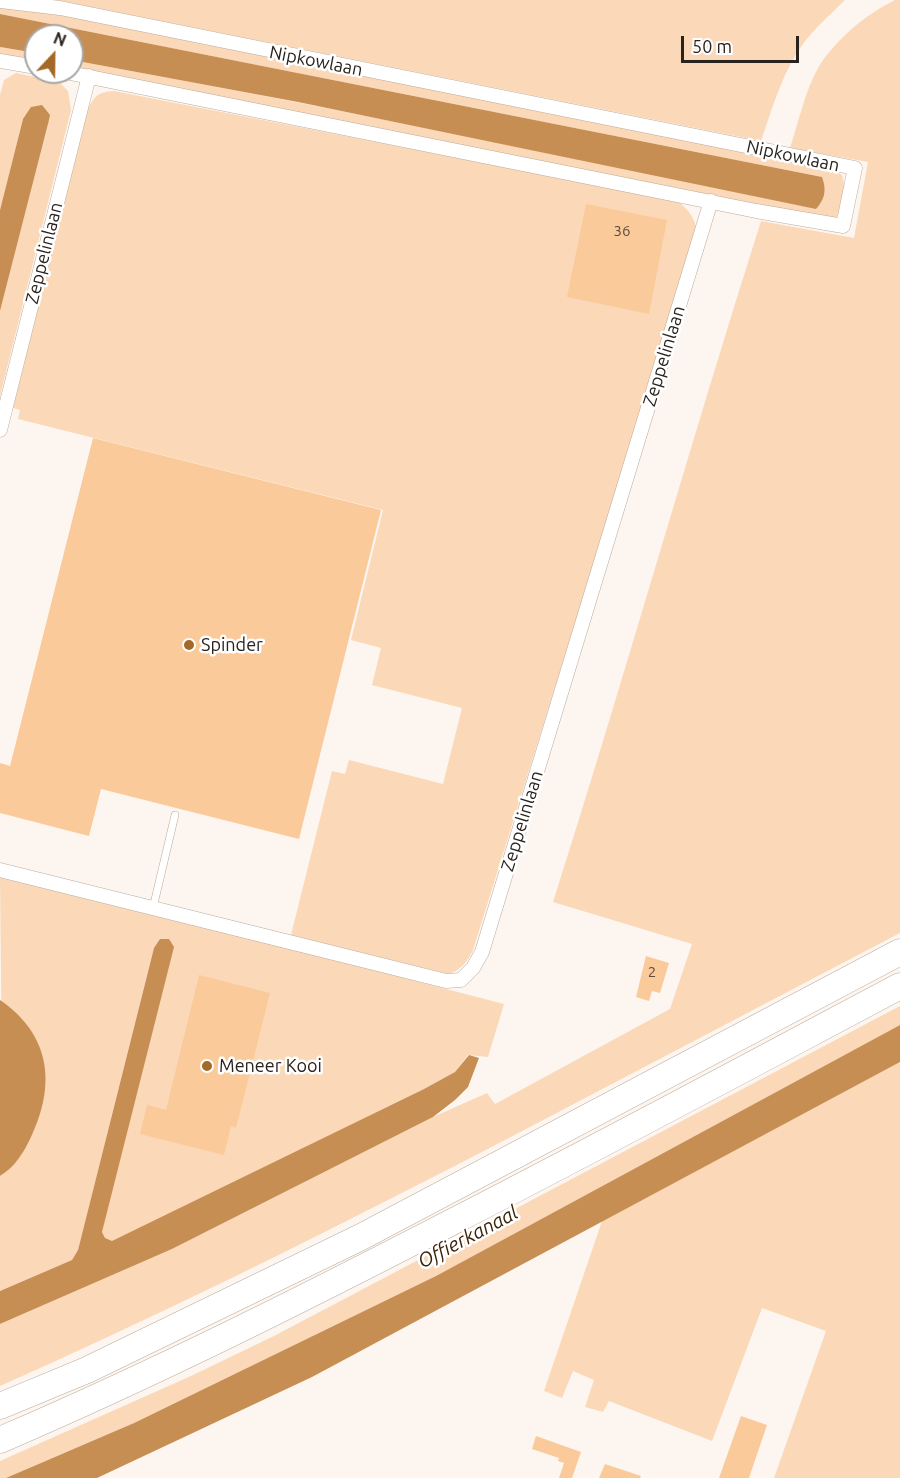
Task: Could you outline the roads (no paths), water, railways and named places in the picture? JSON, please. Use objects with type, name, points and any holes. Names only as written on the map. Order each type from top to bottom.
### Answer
[{"type":"highway","points":[[0,1406],[135,1347],[361,1237],[900,952]]},
{"type":"highway","points":[[0,1440],[74,1408],[287,1307],[594,1149],[900,986]]},
{"type":"street","name":"Nipkowlaan","points":[[0,1],[60,8],[478,94],[855,168],[843,226],[84,75]]},
{"type":"street","points":[[0,61],[24,65]]},
{"type":"street","name":"Zeppelinlaan","points":[[0,430],[89,76]]},
{"type":"street","name":"Zeppelinlaan","points":[[0,870],[446,981],[461,980],[473,968],[486,940],[711,201]]},
{"type":"lane","points":[[153,908],[175,815]]},
{"type":"place","name":"Spinder","points":[[189,645]]},
{"type":"place","name":"Meneer Kooi","points":[[207,1066]]},
{"type":"water label","name":"Offierkanaal","points":[[468,1237]]}]
